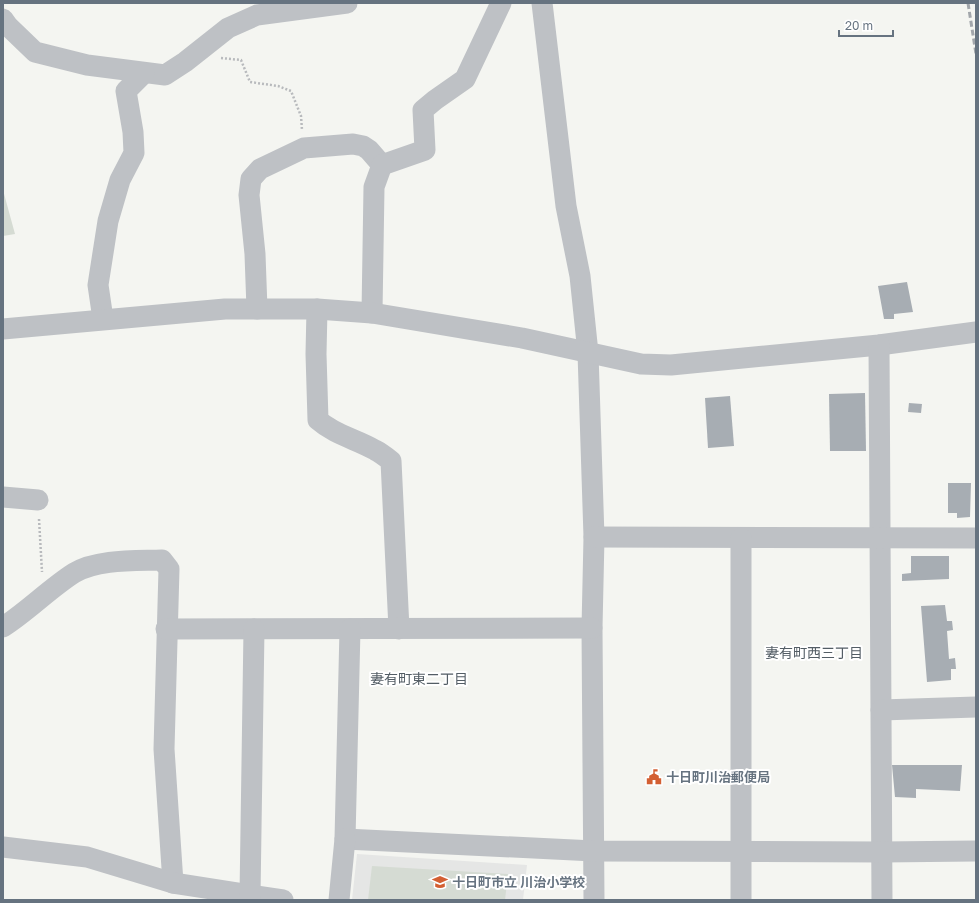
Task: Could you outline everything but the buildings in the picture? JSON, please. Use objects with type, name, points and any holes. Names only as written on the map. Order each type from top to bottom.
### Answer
[{"type":"street","points":[[3,19],[8,26],[35,52],[87,66],[165,75],[194,55],[228,28],[257,15],[347,3]]},
{"type":"street","points":[[382,165],[425,150],[423,110],[465,79],[501,3]]},
{"type":"street","points":[[542,3],[566,206],[580,276],[588,353],[594,537],[592,628],[594,900]]},
{"type":"street","points":[[103,319],[98,285],[108,221],[120,180],[134,153],[133,132],[126,91],[144,73]]},
{"type":"street","points":[[257,309],[255,254],[249,194],[251,179],[260,169],[304,148],[353,144],[363,146],[370,150],[382,165]]},
{"type":"street","points":[[372,313],[374,187],[382,165]]},
{"type":"street","points":[[3,328],[225,309],[317,309],[372,313],[522,338],[641,364],[671,365],[879,345],[976,332]]},
{"type":"street","points":[[317,309],[316,354],[318,420],[326,427],[375,450],[391,461],[400,629]]},
{"type":"street","points":[[879,345],[882,900]]},
{"type":"street","points":[[3,497],[38,500]]},
{"type":"street","points":[[594,537],[976,538]]},
{"type":"street","points":[[741,538],[741,900]]},
{"type":"street","points":[[3,627],[16,619],[75,573],[90,567],[115,562],[162,560],[168,569],[164,749],[173,883]]},
{"type":"street","points":[[166,629],[592,628]]},
{"type":"street","points":[[250,896],[254,629]]},
{"type":"street","points":[[339,900],[345,838],[350,629]]},
{"type":"street","points":[[881,710],[976,707]]},
{"type":"street","points":[[345,838],[594,851],[976,851]]},
{"type":"street","points":[[3,847],[87,857],[173,883],[282,900]]},
{"type":"path","points":[[194,55],[241,60],[250,82],[278,86],[291,91],[301,116],[304,148]]},
{"type":"path","points":[[38,500],[43,589],[45,595]]},
{"type":"shaded area","points":[[3,190],[15,234],[3,236]]},
{"type":"shaded area","name":"十日町市立 川治小学校","points":[[357,854],[527,865],[523,900],[352,900]]},
{"type":"shaded area","points":[[372,866],[508,874],[505,900],[368,900]]},
{"type":"railway","points":[[968,3],[976,54]]},
{"type":"place","name":"十日町川治郵便局","points":[[654,777]]},
{"type":"place","name":"十日町市立 川治小学校","points":[[440,882]]},
{"type":"district","name":"妻有町西三丁目","points":[[814,652]]},
{"type":"district","name":"妻有町東二丁目","points":[[419,678]]}]
